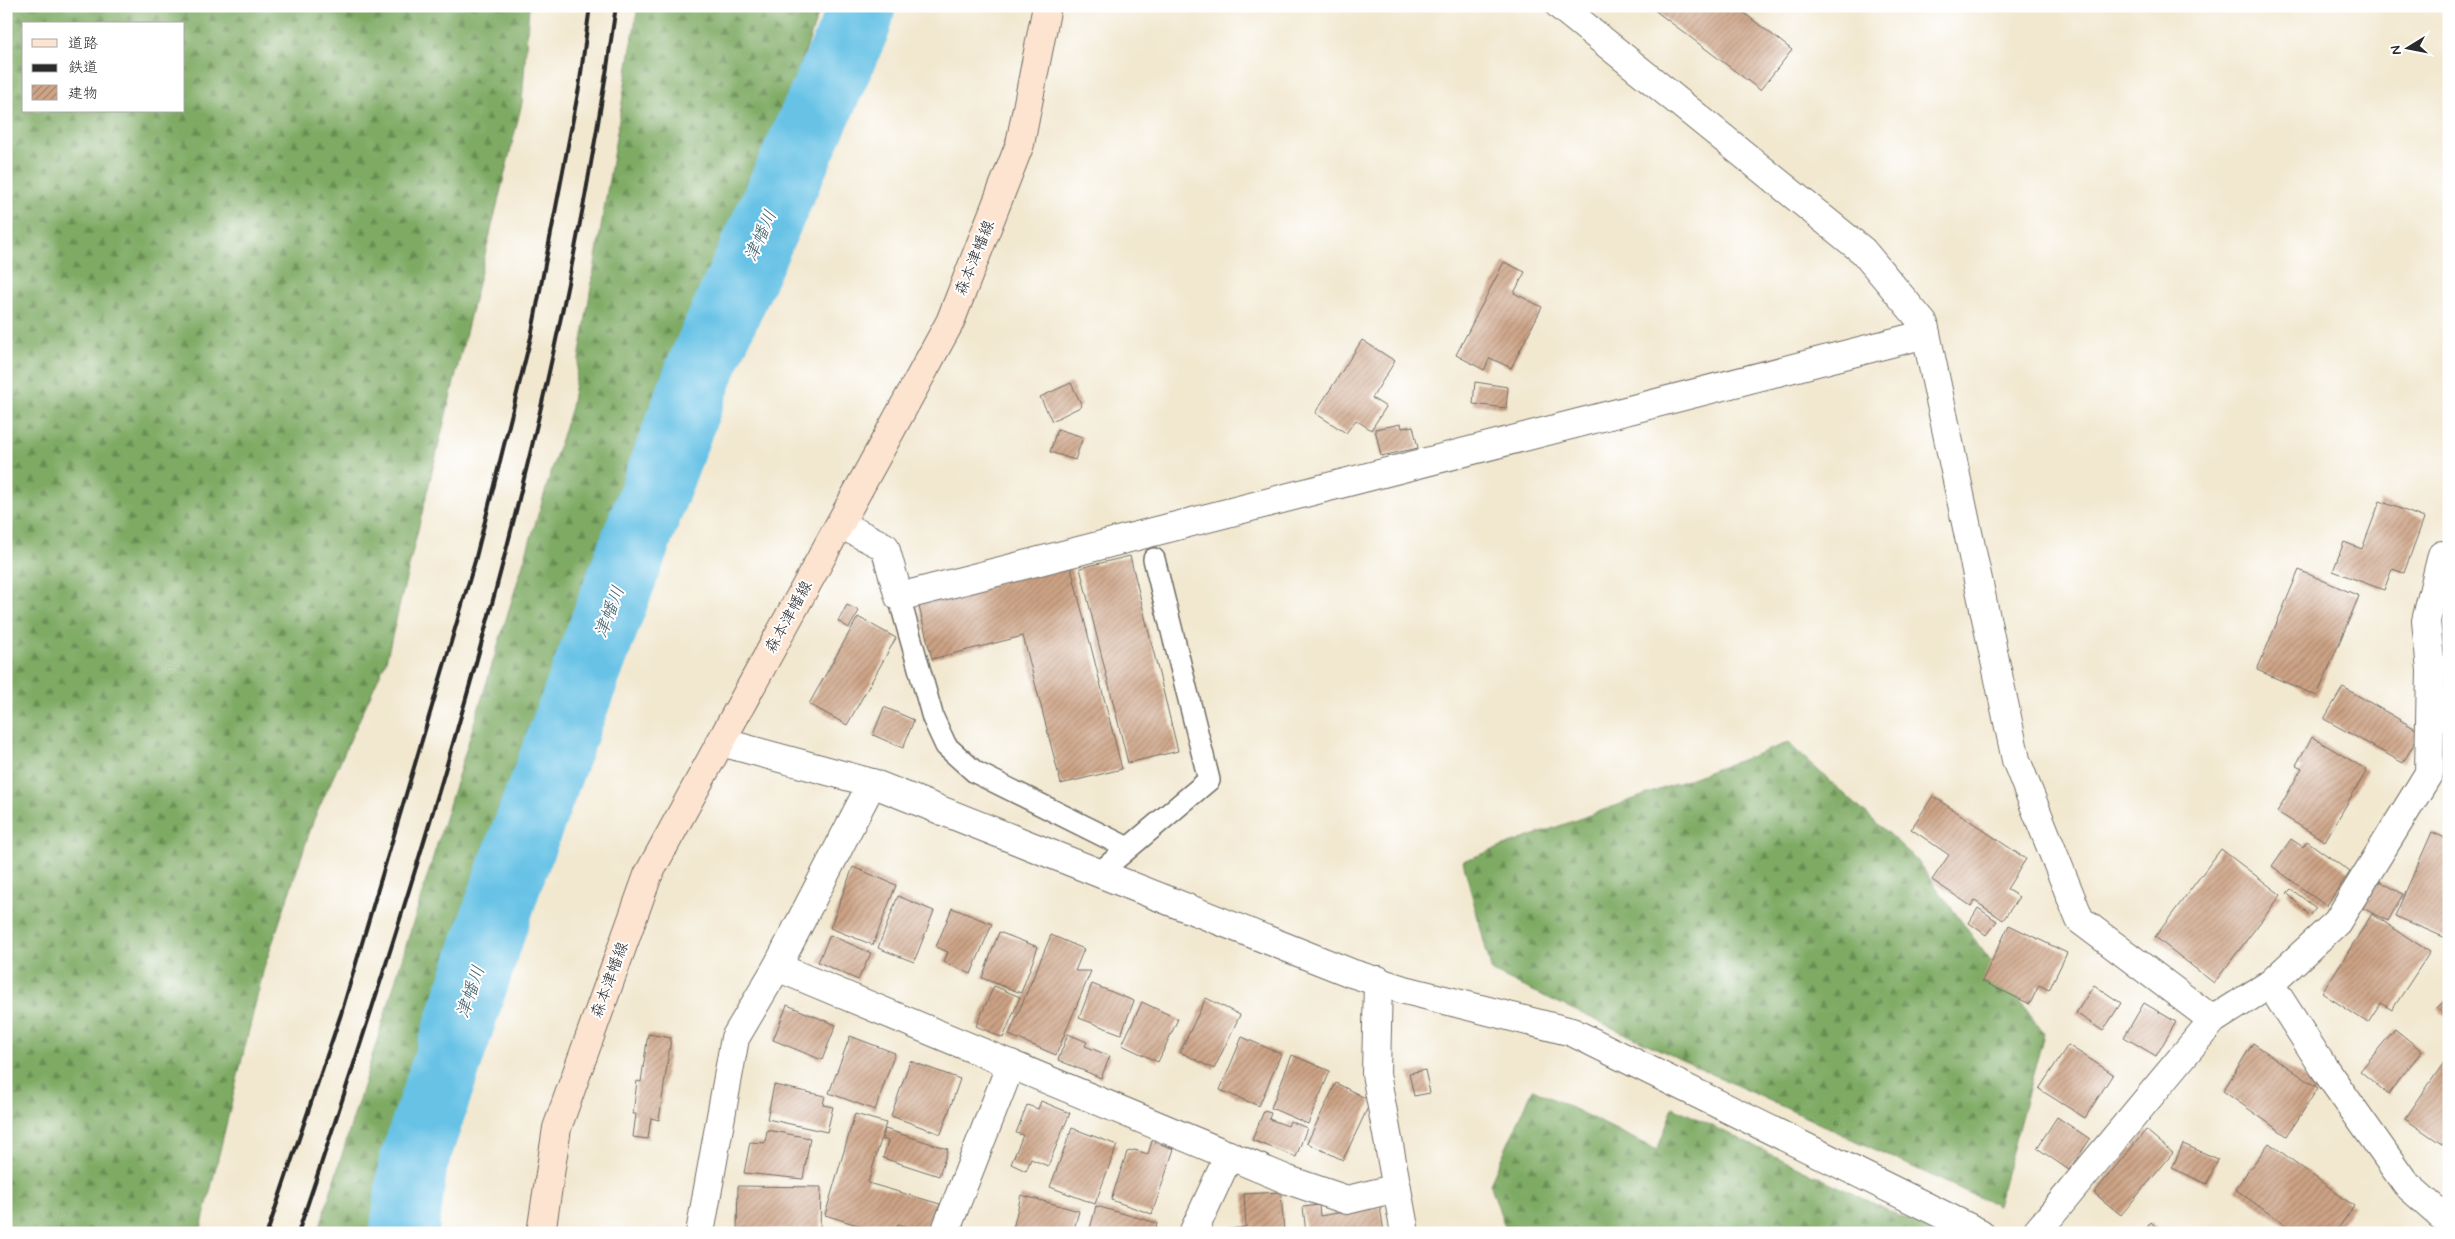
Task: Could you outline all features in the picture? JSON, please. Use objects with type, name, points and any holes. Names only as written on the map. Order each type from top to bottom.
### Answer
[{"type":"main road","name":"森本津幡線","points":[[541,1233],[557,1128],[648,875],[950,322],[1020,144],[1047,6]]},
{"type":"street","points":[[1560,6],[1863,251],[1924,324],[2016,760],[2080,920],[2213,1020]]},
{"type":"street","points":[[840,524],[885,547],[899,597],[1926,334]]},
{"type":"street","points":[[2036,1233],[2213,1020],[2270,984],[2336,922],[2439,777],[2426,621],[2442,555]]},
{"type":"street","points":[[721,742],[872,783],[1352,973],[1401,989],[1572,1032],[1980,1233]]},
{"type":"street","points":[[700,1233],[735,1038],[777,967],[872,783]]},
{"type":"street","points":[[777,967],[1288,1180],[1347,1200],[1397,1188]]},
{"type":"street","points":[[1378,980],[1376,1074],[1405,1233]]},
{"type":"street","points":[[2270,984],[2324,1068],[2406,1184],[2449,1222]]},
{"type":"street","points":[[947,1233],[947,1227],[1011,1064]]},
{"type":"street","points":[[1193,1233],[1229,1155]]},
{"type":"lane","points":[[1099,873],[1209,780],[1154,559]]},
{"type":"lane","points":[[899,597],[933,718],[946,746],[975,772],[1128,848]]},
{"type":"green space","points":[[6,6],[529,6],[522,103],[386,661],[314,819],[264,968],[200,1233],[6,1233]]},
{"type":"green space","points":[[638,6],[821,6],[803,58],[544,720],[369,1233],[318,1233],[571,407]]},
{"type":"green space","points":[[1788,743],[1915,858],[2044,1034],[1997,1206],[1492,972],[1463,861]]},
{"type":"green space","points":[[1533,1089],[1657,1150],[1673,1107],[1935,1233],[1507,1233],[1490,1183]]},
{"type":"building","points":[[1649,6],[1735,6],[1792,50],[1760,90]]},
{"type":"building","points":[[1504,262],[1525,272],[1514,293],[1542,307],[1511,368],[1490,358],[1484,370],[1456,355]]},
{"type":"building","points":[[1362,340],[1395,361],[1372,398],[1386,407],[1371,430],[1356,420],[1346,433],[1315,413]]},
{"type":"building","points":[[1475,382],[1508,387],[1506,408],[1473,404]]},
{"type":"building","points":[[1071,383],[1082,406],[1052,421],[1040,397]]},
{"type":"building","points":[[1401,424],[1402,428],[1413,426],[1418,448],[1381,456],[1375,429]]},
{"type":"building","points":[[1057,429],[1083,437],[1075,460],[1050,452]]},
{"type":"building","points":[[2380,501],[2424,518],[2404,573],[2392,569],[2384,590],[2333,571],[2344,542],[2362,549]]},
{"type":"building","points":[[1130,556],[1178,751],[1128,763],[1080,568]]},
{"type":"building","points":[[1070,564],[1122,769],[1061,784],[1023,636],[932,659],[918,603]]},
{"type":"building","points":[[2299,570],[2359,596],[2317,696],[2257,670]]},
{"type":"building","points":[[847,605],[859,611],[849,628],[838,621]]},
{"type":"building","points":[[858,617],[896,638],[847,725],[809,704]]},
{"type":"building","points":[[2343,687],[2421,732],[2403,763],[2324,719]]},
{"type":"building","points":[[884,707],[914,720],[903,748],[873,735]]},
{"type":"building","points":[[2312,737],[2367,770],[2325,841],[2277,812],[2302,768],[2296,765]]},
{"type":"building","points":[[1933,796],[2026,859],[2007,889],[2019,897],[2003,920],[1975,901],[1971,906],[1932,880],[1949,855],[1911,829]]},
{"type":"building","points":[[2432,832],[2449,840],[2449,933],[2446,938],[2395,916]]},
{"type":"building","points":[[2291,839],[2303,847],[2307,841],[2350,872],[2326,906],[2272,866]]},
{"type":"building","points":[[2221,849],[2281,895],[2214,983],[2155,937]]},
{"type":"building","points":[[853,867],[896,885],[873,945],[830,928]]},
{"type":"building","points":[[2378,880],[2403,894],[2388,921],[2363,908]]},
{"type":"building","points":[[2291,889],[2316,908],[2310,916],[2287,893]]},
{"type":"building","points":[[898,896],[934,911],[914,962],[878,948]]},
{"type":"building","points":[[952,908],[992,924],[971,974],[944,962],[948,952],[936,947]]},
{"type":"building","points":[[1978,908],[1997,921],[1986,935],[1969,923]]},
{"type":"building","points":[[2372,914],[2430,952],[2392,1010],[2381,1003],[2368,1023],[2322,993]]},
{"type":"building","points":[[2009,925],[2067,953],[2049,990],[2039,985],[2030,1004],[1982,981]]},
{"type":"building","points":[[999,932],[1038,947],[1021,993],[982,978]]},
{"type":"building","points":[[830,935],[871,953],[858,980],[818,962]]},
{"type":"building","points":[[1051,935],[1084,949],[1075,971],[1091,971],[1056,1055],[1009,1035]]},
{"type":"building","points":[[1092,984],[1134,1001],[1121,1034],[1079,1018]]},
{"type":"building","points":[[2094,985],[2121,1003],[2103,1031],[2076,1013]]},
{"type":"building","points":[[994,986],[1020,997],[1003,1038],[976,1026]]},
{"type":"building","points":[[2449,996],[2449,1019],[2437,1008]]},
{"type":"building","points":[[1206,998],[1240,1015],[1214,1069],[1180,1052]]},
{"type":"building","points":[[1142,1002],[1178,1019],[1158,1062],[1122,1045]]},
{"type":"building","points":[[2144,1003],[2176,1022],[2156,1056],[2124,1037]]},
{"type":"building","points":[[787,1005],[836,1025],[822,1060],[773,1040]]},
{"type":"building","points":[[2395,1029],[2422,1051],[2388,1094],[2360,1071]]},
{"type":"building","points":[[648,1034],[671,1038],[659,1120],[651,1118],[648,1139],[633,1137],[636,1114],[633,1114],[637,1081],[641,1082]]},
{"type":"building","points":[[1068,1034],[1087,1042],[1085,1046],[1110,1056],[1101,1078],[1058,1060]]},
{"type":"building","points":[[850,1036],[895,1053],[875,1110],[829,1093]]},
{"type":"building","points":[[1242,1037],[1281,1054],[1259,1106],[1220,1090]]},
{"type":"building","points":[[2253,1043],[2318,1088],[2287,1136],[2223,1091]]},
{"type":"building","points":[[2068,1045],[2113,1074],[2085,1118],[2039,1089]]},
{"type":"building","points":[[1292,1055],[1330,1071],[1308,1124],[1271,1108]]},
{"type":"building","points":[[2449,1055],[2449,1149],[2405,1119]]},
{"type":"building","points":[[910,1061],[960,1079],[941,1134],[891,1116]]},
{"type":"building","points":[[1425,1070],[1430,1093],[1414,1096],[1409,1073]]},
{"type":"building","points":[[1336,1083],[1371,1101],[1343,1160],[1307,1143]]},
{"type":"building","points":[[774,1085],[825,1096],[823,1105],[833,1107],[827,1132],[767,1119]]},
{"type":"building","points":[[1041,1101],[1070,1113],[1048,1166],[1031,1159],[1026,1171],[1011,1164],[1023,1135],[1016,1133],[1027,1105],[1038,1109]]},
{"type":"building","points":[[1264,1111],[1271,1113],[1269,1119],[1288,1126],[1290,1121],[1307,1128],[1296,1157],[1252,1140]]},
{"type":"building","points":[[855,1114],[886,1123],[868,1183],[940,1204],[931,1233],[898,1224],[895,1233],[883,1233],[825,1215]]},
{"type":"building","points":[[2057,1117],[2090,1139],[2069,1170],[2037,1148]]},
{"type":"building","points":[[1072,1128],[1117,1145],[1095,1204],[1050,1187]]},
{"type":"building","points":[[885,1129],[948,1149],[939,1176],[883,1158],[888,1141],[882,1139]]},
{"type":"building","points":[[767,1130],[810,1138],[803,1179],[744,1173],[750,1142],[765,1143]]},
{"type":"building","points":[[2146,1130],[2173,1153],[2121,1215],[2094,1193]]},
{"type":"building","points":[[1152,1141],[1174,1149],[1152,1214],[1111,1200],[1127,1152],[1135,1150],[1148,1154]]},
{"type":"building","points":[[2269,1143],[2354,1206],[2335,1233],[2296,1233],[2235,1189]]},
{"type":"building","points":[[2183,1144],[2218,1159],[2207,1184],[2172,1168]]},
{"type":"building","points":[[738,1186],[821,1187],[820,1230],[737,1229]]},
{"type":"building","points":[[1281,1192],[1284,1233],[1228,1233],[1228,1229],[1246,1227],[1244,1194]]},
{"type":"building","points":[[1021,1195],[1079,1211],[1073,1233],[1012,1233]]},
{"type":"building","points":[[1319,1205],[1320,1216],[1380,1206],[1384,1233],[1306,1233],[1303,1207]]},
{"type":"building","points":[[1096,1206],[1157,1223],[1155,1233],[1089,1233]]},
{"type":"building","points":[[2151,1222],[2163,1233],[2143,1233]]},
{"type":"waterway","name":"津幡川","points":[[404,1233],[413,1164],[508,880],[703,363],[857,23],[861,6]]},
{"type":"railway","points":[[267,1233],[341,1014],[475,561],[531,337],[579,88],[590,6]]},
{"type":"railway","points":[[298,1233],[396,931],[443,779],[486,627],[561,319],[591,163],[616,6]]}]
